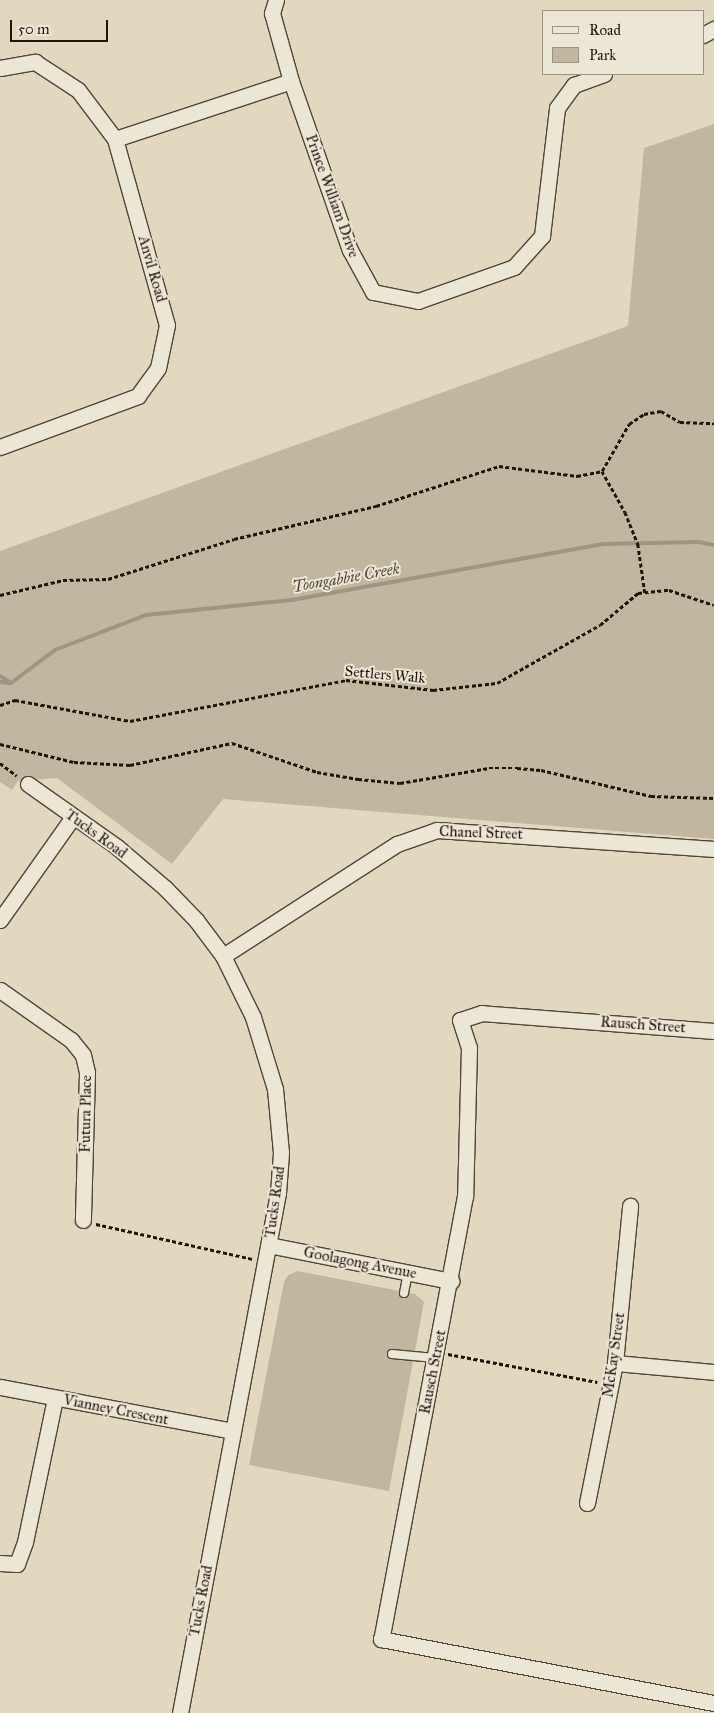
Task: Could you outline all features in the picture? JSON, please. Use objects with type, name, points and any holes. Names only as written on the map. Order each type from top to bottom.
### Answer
[{"type":"street","name":"Prince William Drive","points":[[276,0],[272,13],[291,81],[350,250],[373,292],[418,301],[514,267],[542,236],[557,108],[574,85],[601,75]]},
{"type":"street","name":"Anvil Road","points":[[0,68],[35,62],[78,90],[116,139],[168,326],[158,368],[138,396],[0,447]]},
{"type":"street","points":[[116,139],[291,81]]},
{"type":"street","name":"Tucks Road","points":[[28,784],[117,847],[165,888],[196,920],[223,956],[253,1017],[275,1089],[281,1153],[269,1245],[180,1713]]},
{"type":"street","points":[[3,910],[73,817]]},
{"type":"street","name":"Chanel Street","points":[[223,956],[397,844],[437,830],[714,850]]},
{"type":"street","name":"Futura Place","points":[[0,990],[71,1040],[83,1055],[88,1073],[84,1220]]},
{"type":"street","name":"Rausch Street","points":[[714,1031],[482,1013],[460,1020],[470,1048],[468,1174],[451,1281],[381,1639],[714,1703]]},
{"type":"street","name":"McKay Street","points":[[587,1503],[615,1363],[630,1206]]},
{"type":"street","name":"Goolagong Avenue","points":[[269,1245],[451,1281]]},
{"type":"street","points":[[615,1363],[714,1372]]},
{"type":"street","name":"Vianney Crescent","points":[[0,1387],[233,1432]]},
{"type":"street","points":[[0,1563],[17,1564],[25,1542],[55,1398]]},
{"type":"lane","points":[[404,1293],[408,1272]]},
{"type":"lane","points":[[392,1354],[436,1355]]},
{"type":"path","points":[[0,595],[63,580],[108,579],[234,539],[376,506],[499,466],[576,476],[602,471],[629,424],[644,414],[660,411],[680,422],[714,423]]},
{"type":"path","points":[[602,471],[625,512],[638,544],[645,592]]},
{"type":"path","name":"Settlers Walk","points":[[0,705],[15,700],[130,721],[346,680],[433,690],[497,683],[600,625],[638,593],[669,590],[714,605]]},
{"type":"path","points":[[0,744],[74,762],[130,765],[232,743],[317,772],[358,779],[400,783],[489,768],[518,768],[542,770],[651,796],[714,798]]},
{"type":"path","points":[[0,763],[28,784]]},
{"type":"path","points":[[84,1220],[265,1262]]},
{"type":"path","points":[[436,1355],[611,1384]]},
{"type":"green space","points":[[714,124],[714,839],[223,799],[172,864],[57,778],[18,781],[12,790],[0,782],[0,551],[628,326],[644,148]]},
{"type":"green space","points":[[298,1271],[415,1294],[424,1302],[389,1491],[249,1465],[284,1282],[288,1275]]},
{"type":"waterway","name":"Toongabbie Creek","points":[[0,676],[11,683],[55,650],[146,615],[292,600],[603,544],[699,542],[714,545]]},
{"type":"waterway","name":"Toongabbie Creek","points":[[0,682],[10,683]]}]
